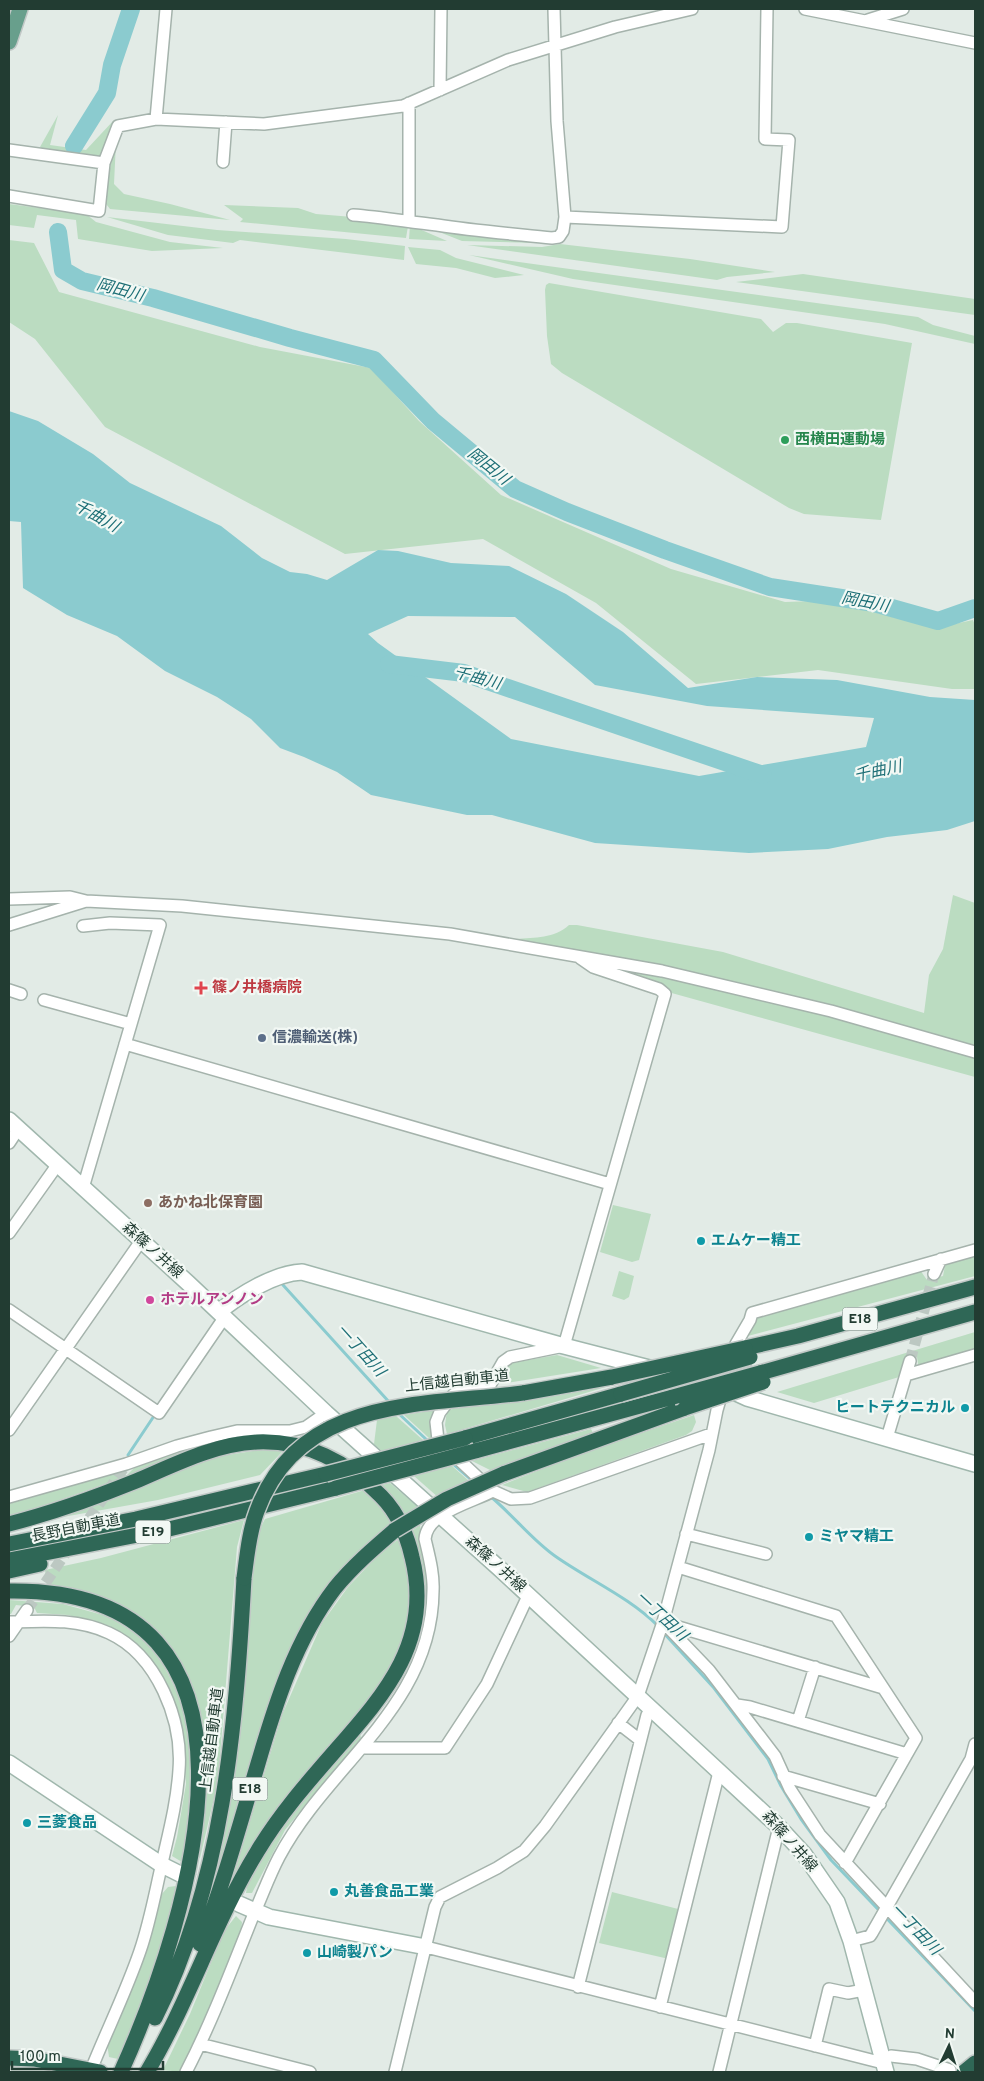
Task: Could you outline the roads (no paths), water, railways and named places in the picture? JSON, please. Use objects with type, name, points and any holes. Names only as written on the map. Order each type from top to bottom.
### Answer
[{"type":"highway","name":"上信越自動車道","points":[[295,1482],[464,1438],[621,1394],[747,1352],[975,1287]]},
{"type":"highway","name":"上信越自動車道","points":[[126,2072],[172,1979],[185,1946],[207,1871],[223,1798],[234,1727],[244,1578],[252,1528],[270,1483],[295,1451],[319,1433],[348,1418],[390,1408],[523,1393],[747,1352],[975,1292]]},
{"type":"highway","name":"E18","points":[[296,1498],[673,1397],[761,1377],[975,1314]]},
{"type":"highway","name":"E18","points":[[142,2072],[177,2001],[212,1914],[267,1734],[289,1673],[305,1636],[335,1588],[372,1550],[395,1530],[447,1499],[503,1474],[685,1408],[761,1377]]},
{"type":"highway","points":[[9,1524],[100,1496],[179,1463],[221,1448],[257,1442],[276,1443],[311,1449],[358,1474],[384,1499],[404,1530],[410,1548],[418,1586],[417,1606],[410,1643],[401,1664],[379,1700],[301,1791],[257,1851],[147,2072]]},
{"type":"highway","points":[[9,1535],[120,1516],[326,1474]]},
{"type":"highway","name":"長野自動車道","points":[[9,1544],[136,1519],[295,1482]]},
{"type":"highway","name":"長野自動車道","points":[[9,1560],[169,1529],[296,1498]]},
{"type":"highway","points":[[9,1571],[169,1529]]},
{"type":"highway","points":[[9,1591],[50,1592],[79,1597],[106,1607],[137,1626],[154,1641],[176,1671],[188,1698],[194,1721],[198,1744],[199,1798],[186,1884],[166,1961],[149,2008],[121,2072]]},
{"type":"highway","points":[[9,2058],[34,2059],[95,2071]]},
{"type":"highway","points":[[957,2071],[975,2063]]},
{"type":"main road","points":[[9,42],[20,9]]},
{"type":"main road","name":"森篠ノ井線","points":[[14,1124],[779,1827],[804,1854],[837,1902],[851,1941],[887,2064]]},
{"type":"main road","points":[[221,1315],[270,1281],[287,1273],[302,1272],[564,1346],[723,1387],[747,1398],[975,1464]]},
{"type":"main road","points":[[9,1763],[162,1866],[180,1874]]},
{"type":"main road","points":[[239,1904],[255,1912],[279,1919],[426,1947]]},
{"type":"street","points":[[156,119],[166,9]]},
{"type":"street","points":[[440,90],[441,9]]},
{"type":"street","points":[[353,215],[552,238],[559,237],[563,231],[564,217],[557,121],[554,9]]},
{"type":"street","points":[[9,196],[99,211],[104,163],[118,126],[156,119],[264,124],[403,106],[508,60],[554,44],[692,9]]},
{"type":"street","points":[[564,217],[782,227],[789,140],[765,139],[767,9]]},
{"type":"street","points":[[805,9],[975,43]]},
{"type":"street","points":[[866,21],[903,9]]},
{"type":"street","points":[[409,221],[410,103]]},
{"type":"street","points":[[223,162],[226,122]]},
{"type":"street","points":[[9,150],[104,163]]},
{"type":"street","points":[[9,899],[70,897],[86,901],[182,906],[450,934],[662,971],[831,1011],[975,1052]]},
{"type":"street","points":[[9,926],[86,901]]},
{"type":"street","points":[[83,926],[110,922],[160,925],[83,1188]]},
{"type":"street","points":[[577,955],[593,967],[659,990],[665,994],[564,1346],[510,1357],[503,1362],[490,1385],[454,1394],[440,1412],[436,1422],[438,1440],[489,1493],[511,1499],[530,1498],[711,1434]]},
{"type":"street","points":[[9,990],[21,994]]},
{"type":"street","points":[[44,1000],[131,1024]]},
{"type":"street","points":[[125,1044],[610,1184]]},
{"type":"street","points":[[9,1143],[14,1124]]},
{"type":"street","points":[[9,1232],[58,1164]]},
{"type":"street","points":[[9,1430],[141,1241]]},
{"type":"street","points":[[395,2072],[435,1907],[440,1897],[497,1868],[524,1850],[545,1826],[638,1696],[662,1626],[709,1450],[711,1434],[723,1387],[736,1344],[752,1314],[975,1250]]},
{"type":"street","points":[[934,1274],[941,1259]]},
{"type":"street","points":[[9,1310],[159,1413],[221,1315]]},
{"type":"street","points":[[906,1375],[975,1355]]},
{"type":"street","points":[[887,1438],[910,1362]]},
{"type":"street","points":[[9,1497],[124,1467],[177,1446],[237,1431],[290,1431],[306,1428],[326,1412]]},
{"type":"street","points":[[186,2072],[200,2044],[262,1891],[291,1836],[338,1774],[363,1748],[404,1691],[416,1668],[429,1636],[434,1590],[426,1531],[430,1524],[440,1516],[489,1493]]},
{"type":"street","points":[[686,1534],[766,1554]]},
{"type":"street","points":[[678,1567],[836,1616],[916,1738],[845,1863]]},
{"type":"street","points":[[363,1748],[445,1748],[487,1684],[528,1596]]},
{"type":"street","points":[[9,1636],[14,1621],[27,1610]]},
{"type":"street","points":[[14,1621],[62,1620],[90,1626],[110,1634],[138,1654],[149,1667],[164,1690],[177,1736],[179,1768],[172,1823],[157,1890],[140,1952],[95,2071]]},
{"type":"street","points":[[662,1626],[815,1667],[883,1688]]},
{"type":"street","points":[[662,1626],[708,1670],[775,1756],[783,1776],[820,1835],[884,1911],[975,2002]]},
{"type":"street","points":[[798,1721],[815,1667]]},
{"type":"street","points":[[737,1706],[750,1706],[907,1754]]},
{"type":"street","points":[[578,1986],[647,1716]]},
{"type":"street","points":[[618,1723],[640,1740]]},
{"type":"street","points":[[851,1941],[870,1936],[971,1759],[975,1744]]},
{"type":"street","points":[[660,2007],[719,1772]]},
{"type":"street","points":[[783,1776],[880,1804]]},
{"type":"street","points":[[719,2072],[779,1827]]},
{"type":"street","points":[[426,1947],[731,2026],[887,2064],[917,2059],[957,2071]]},
{"type":"street","points":[[815,2046],[829,1989],[848,1994],[864,1990]]},
{"type":"street","points":[[200,2044],[310,2072]]},
{"type":"water","points":[[9,411],[38,421],[93,454],[130,483],[221,526],[262,558],[290,572],[307,574],[327,580],[378,550],[398,551],[451,563],[509,566],[566,594],[623,632],[688,688],[757,677],[837,680],[930,697],[975,700],[975,821],[947,830],[887,837],[828,849],[749,853],[595,843],[492,815],[467,815],[371,795],[337,772],[280,748],[251,719],[217,697],[165,671],[117,636],[67,615],[23,588],[21,522],[9,521]],"holes":[[[408,616],[515,617],[595,685],[707,706],[874,718],[866,747],[699,776],[511,739],[368,634]]]},
{"type":"waterway","name":"岡田川","points":[[74,146],[107,93],[112,65],[131,9]]},
{"type":"waterway","name":"岡田川","points":[[58,232],[63,270],[82,281],[153,298],[290,338],[374,360],[433,421],[515,489],[567,512],[665,550],[770,587],[874,603],[938,621],[975,608]]},
{"type":"waterway","name":"千曲川","points":[[389,664],[464,673],[763,775]]},
{"type":"waterway","name":"一丁田川","points":[[283,1285],[390,1403]]},
{"type":"waterway","name":"一丁田川","points":[[397,1412],[429,1442]]},
{"type":"waterway","name":"一丁田川","points":[[128,1455],[154,1416]]},
{"type":"waterway","name":"一丁田川","points":[[452,1463],[474,1482]]},
{"type":"waterway","name":"一丁田川","points":[[490,1496],[530,1535],[555,1556],[634,1606],[658,1626]]},
{"type":"waterway","name":"一丁田川","points":[[662,1631],[714,1688],[768,1759],[781,1786],[801,1819],[831,1860],[975,2011]]},
{"type":"tunnel","points":[[910,1361],[934,1274]]},
{"type":"tunnel","points":[[80,1532],[123,1469]]},
{"type":"tunnel","points":[[27,1610],[71,1545]]},
{"type":"tunnel","points":[[180,1874],[230,1899]]},
{"type":"place","name":"西横田運動場","points":[[785,440]]},
{"type":"place","name":"篠ノ井橋病院","points":[[201,988]]},
{"type":"place","name":"信濃輸送(株)","points":[[262,1038]]},
{"type":"place","name":"あかね北保育園","points":[[148,1203]]},
{"type":"place","name":"エムケー精工","points":[[701,1241]]},
{"type":"place","name":"ホテルアンノン","points":[[150,1300]]},
{"type":"place","name":"ヒートテクニカル","points":[[965,1408]]},
{"type":"place","name":"ミヤマ精工","points":[[809,1537]]},
{"type":"place","name":"三菱食品","points":[[27,1823]]},
{"type":"place","name":"丸善食品工業","points":[[334,1892]]},
{"type":"place","name":"山崎製パン","points":[[307,1953]]}]
